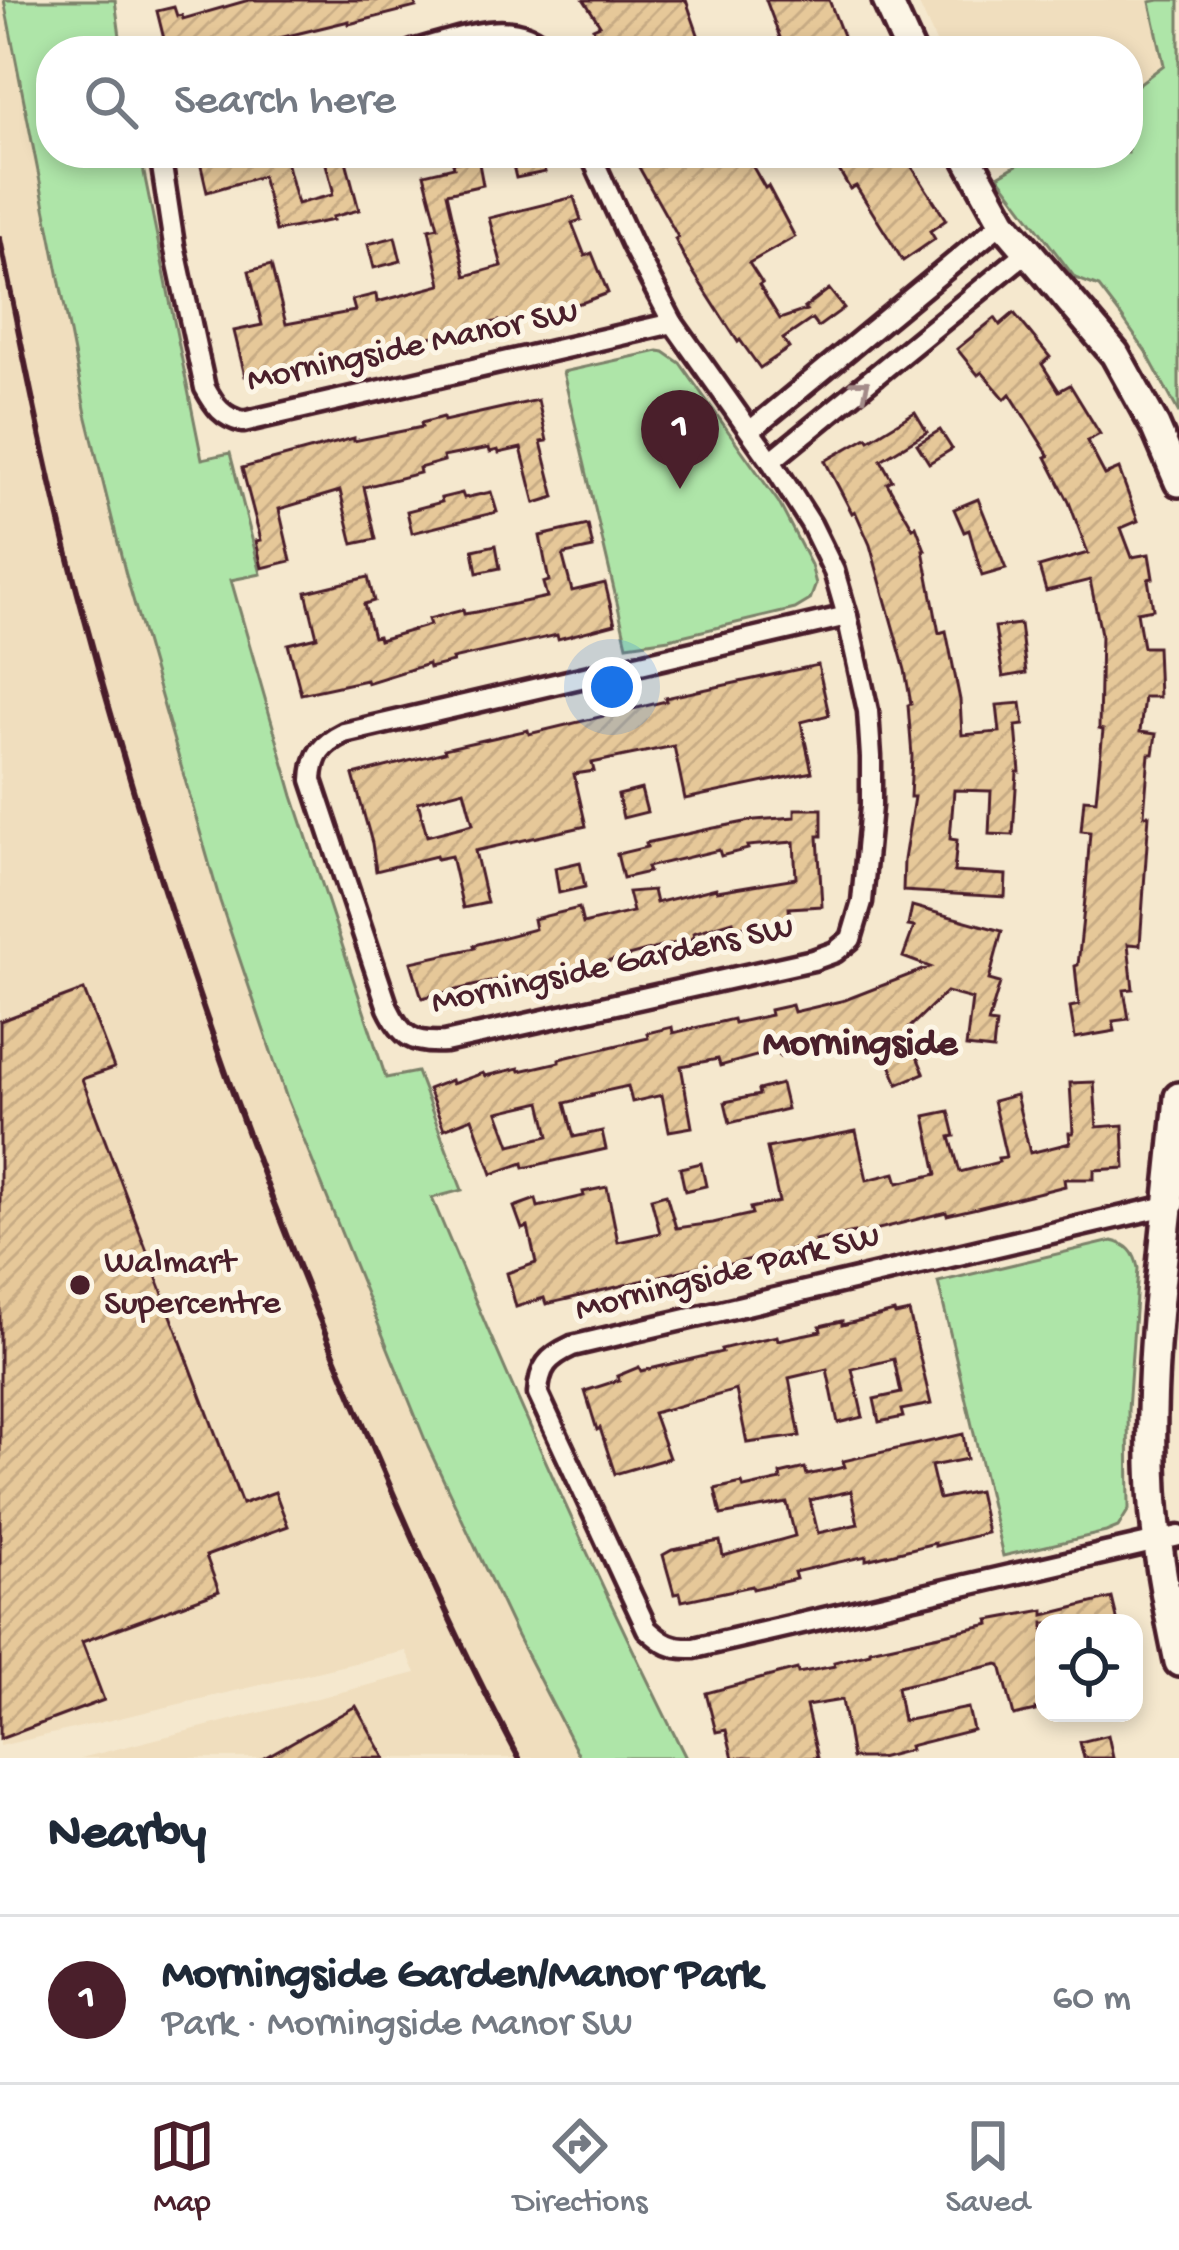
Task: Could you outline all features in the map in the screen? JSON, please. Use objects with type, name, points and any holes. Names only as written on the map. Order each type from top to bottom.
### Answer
[{"type":"street","points":[[887,0],[903,36]]},
{"type":"street","points":[[476,36],[507,31],[530,36]]},
{"type":"street","name":"Morningside Manor SW","points":[[162,168],[205,388],[227,418],[262,420],[673,323]]},
{"type":"street","points":[[597,168],[673,323],[771,461],[1027,252]]},
{"type":"street","points":[[973,168],[1003,222],[1115,355],[1155,426],[1179,482]]},
{"type":"street","points":[[750,431],[1003,222]]},
{"type":"street","name":"Morningside Gardens SW","points":[[771,461],[834,571],[847,616],[868,711],[871,806],[862,902],[851,939],[835,952],[813,959],[445,1042],[426,1043],[408,1037],[397,1026],[312,780],[316,752],[328,741],[344,733],[847,616]]},
{"type":"street","points":[[1179,1097],[1174,1204],[1161,1283],[1152,1425],[1179,1662]]},
{"type":"street","name":"Morningside Park SW","points":[[1168,1539],[676,1649],[662,1644],[647,1629],[538,1394],[544,1364],[572,1346],[1174,1204]]},
{"type":"shaded area","points":[[0,0],[4,0],[86,414],[286,1096],[428,1447],[580,1758],[81,1758],[416,1673],[406,1651],[0,1746]]},
{"type":"shaded area","points":[[917,0],[1179,0],[1179,54],[1143,81],[1143,36],[933,36]]},
{"type":"green space","points":[[4,0],[115,0],[120,36],[36,36],[36,162]]},
{"type":"green space","points":[[1179,0],[1179,413],[1146,352],[1099,287],[1075,278],[998,176],[1012,168],[1143,168],[1143,81],[1164,65],[1150,2]]},
{"type":"green space","points":[[37,168],[143,168],[202,459],[230,453],[261,574],[231,580],[293,796],[386,1078],[417,1072],[462,1190],[432,1198],[554,1480],[686,1758],[580,1758],[428,1447],[286,1096],[220,901],[126,575],[86,414]]},
{"type":"green space","points":[[658,351],[680,363],[779,503],[816,584],[810,600],[795,609],[627,645],[563,372]]},
{"type":"green space","points":[[1112,1241],[1130,1250],[1138,1268],[1128,1410],[1129,1509],[1118,1527],[1106,1532],[1003,1556],[938,1282]]},
{"type":"building","points":[[249,0],[415,0],[416,7],[288,36],[163,36],[157,11],[174,7],[183,19]]},
{"type":"building","points":[[584,0],[686,0],[699,36],[596,36],[593,28],[600,25]]},
{"type":"building","points":[[766,0],[829,0],[843,36],[779,36]]},
{"type":"building","points":[[201,168],[288,168],[297,204],[332,195],[327,168],[348,168],[359,210],[276,231],[262,176],[207,192]]},
{"type":"building","points":[[480,168],[483,185],[447,193],[466,276],[502,266],[489,218],[574,197],[581,220],[572,223],[585,256],[592,253],[608,293],[500,323],[245,376],[234,331],[262,325],[249,271],[271,265],[286,324],[355,311],[352,300],[376,294],[377,302],[441,285],[429,229],[438,227],[424,174]]},
{"type":"building","points":[[514,168],[544,168],[545,172],[516,178]]},
{"type":"building","points":[[639,168],[754,168],[795,237],[749,263],[780,319],[806,310],[829,289],[844,308],[818,327],[812,319],[783,339],[789,348],[760,368],[686,261],[678,237]]},
{"type":"building","points":[[838,168],[913,168],[946,220],[930,231],[935,239],[903,261],[856,186],[850,189]]},
{"type":"building","points":[[395,237],[401,261],[374,268],[368,244]]},
{"type":"building","points":[[1014,313],[1050,357],[1042,364],[1059,391],[1070,385],[1100,434],[1087,441],[1105,475],[1119,469],[1138,521],[1121,528],[1132,557],[1149,554],[1153,578],[1148,579],[1153,609],[1137,612],[1143,647],[1157,647],[1159,697],[1144,697],[1140,732],[1156,734],[1153,754],[1149,754],[1144,815],[1149,815],[1140,945],[1128,944],[1133,989],[1124,990],[1129,1019],[1113,1021],[1115,1031],[1075,1038],[1070,1007],[1079,1005],[1075,966],[1090,832],[1081,831],[1084,799],[1096,800],[1103,730],[1099,729],[1101,634],[1090,580],[1046,591],[1039,567],[1088,553],[1049,456],[1010,394],[1005,399],[957,349],[995,318],[1000,325]]},
{"type":"building","points":[[538,400],[547,441],[541,442],[555,497],[535,503],[521,448],[499,453],[489,448],[443,457],[444,461],[419,468],[420,473],[364,487],[376,539],[353,544],[340,491],[279,509],[291,561],[262,568],[256,541],[261,540],[242,468],[354,438],[422,427],[421,423],[443,417],[444,421]]},
{"type":"building","points":[[915,412],[927,432],[881,460],[892,480],[887,483],[913,528],[916,526],[925,550],[939,633],[946,631],[960,700],[962,735],[1000,732],[997,705],[1021,703],[1024,725],[1016,726],[1020,772],[1013,835],[989,834],[991,791],[954,790],[950,839],[957,840],[954,872],[1006,875],[1005,897],[903,891],[914,797],[910,797],[911,704],[905,670],[870,545],[825,461]]},
{"type":"building","points":[[940,430],[952,449],[929,463],[917,444]]},
{"type":"building","points":[[491,492],[497,512],[412,533],[407,511],[462,493],[464,498]]},
{"type":"building","points":[[978,499],[1006,569],[982,576],[969,530],[964,532],[954,509]]},
{"type":"building","points":[[588,525],[593,548],[563,557],[572,591],[605,583],[615,624],[429,668],[428,664],[367,683],[301,694],[288,644],[317,637],[306,592],[368,577],[374,601],[364,604],[373,637],[379,640],[463,610],[464,614],[547,597],[543,583],[549,581],[540,536]]},
{"type":"building","points":[[496,545],[500,568],[477,573],[473,550]]},
{"type":"building","points":[[1020,624],[1026,673],[1003,677],[995,627]]},
{"type":"building","points":[[818,665],[829,715],[801,722],[812,772],[685,799],[674,746],[592,763],[594,771],[574,774],[586,826],[475,851],[487,903],[463,908],[451,856],[376,871],[353,775]],"holes":[[[464,790],[473,824],[427,836],[418,802]]]},
{"type":"building","points":[[641,789],[647,812],[623,818],[618,795]]},
{"type":"building","points":[[795,809],[822,809],[822,836],[818,836],[822,906],[789,908],[790,918],[734,928],[733,921],[693,933],[694,938],[599,964],[516,980],[515,976],[422,998],[411,962],[535,929],[533,919],[579,908],[583,924],[633,912],[628,892],[653,890],[656,903],[716,888],[796,878],[794,842],[747,846],[721,856],[719,850],[647,867],[649,872],[623,878],[617,854],[709,829],[795,817]]},
{"type":"building","points":[[580,862],[585,887],[559,893],[555,868]]},
{"type":"building","points":[[912,906],[1002,931],[989,980],[1000,983],[988,1023],[996,1024],[993,1050],[966,1047],[972,999],[946,992],[906,1031],[924,1073],[898,1084],[879,1038],[841,1045],[841,1040],[780,1056],[778,1050],[720,1066],[718,1059],[681,1066],[692,1127],[669,1131],[662,1095],[632,1102],[628,1086],[592,1094],[565,1103],[574,1137],[602,1131],[606,1149],[524,1168],[523,1163],[492,1174],[472,1118],[444,1129],[428,1089],[483,1073],[559,1062],[672,1027],[673,1033],[771,1015],[770,1010],[792,1005],[794,1012],[845,1000],[930,967],[903,957],[914,927],[908,926]],"holes":[[[541,1102],[549,1136],[510,1145],[498,1112]]]},
{"type":"building","name":"Walmart Supercentre","points":[[84,990],[114,1068],[82,1079],[242,1504],[275,1492],[288,1526],[206,1556],[219,1591],[82,1642],[104,1700],[0,1739],[0,1021]]},
{"type":"building","points":[[1094,1082],[1097,1127],[1123,1125],[1125,1168],[1094,1170],[1094,1179],[1064,1179],[1065,1186],[947,1215],[516,1307],[507,1273],[536,1263],[528,1227],[522,1229],[514,1207],[536,1199],[538,1207],[607,1187],[618,1242],[660,1233],[651,1198],[666,1194],[676,1228],[713,1223],[779,1202],[767,1148],[856,1131],[867,1180],[895,1173],[898,1183],[937,1174],[925,1116],[949,1111],[955,1136],[950,1137],[960,1172],[1006,1157],[993,1101],[1016,1095],[1030,1153],[1070,1143],[1070,1083]]},
{"type":"building","points":[[781,1084],[787,1109],[730,1123],[725,1102],[759,1095],[758,1090]]},
{"type":"building","points":[[701,1163],[706,1186],[685,1191],[680,1168]]},
{"type":"building","points":[[909,1312],[931,1404],[901,1410],[903,1417],[879,1422],[874,1399],[901,1393],[894,1359],[852,1369],[863,1417],[838,1423],[827,1369],[789,1378],[800,1436],[747,1443],[736,1390],[653,1413],[669,1458],[615,1474],[585,1391],[619,1380],[617,1376],[639,1367],[641,1371]]},
{"type":"building","points":[[963,1434],[967,1459],[931,1466],[939,1499],[978,1491],[987,1533],[794,1572],[796,1579],[753,1589],[682,1601],[680,1593],[674,1594],[663,1555],[672,1550],[720,1541],[723,1556],[795,1536],[787,1503],[721,1515],[715,1489],[781,1480],[780,1474],[805,1468],[807,1475],[845,1467],[843,1461]],"holes":[[[851,1491],[858,1524],[818,1533],[810,1500]]]},
{"type":"building","points":[[1112,1598],[1116,1614],[1048,1614]]},
{"type":"building","points":[[1044,1610],[1044,1614],[1035,1614],[1035,1711],[1014,1716],[998,1664],[897,1687],[903,1721],[968,1708],[973,1730],[879,1758],[852,1758],[842,1700],[806,1706],[818,1758],[733,1758],[726,1730],[716,1732],[706,1693],[797,1669],[798,1673],[835,1666],[834,1662],[870,1650]]},
{"type":"building","points":[[356,1706],[385,1758],[264,1758]]},
{"type":"building","points":[[1108,1735],[1113,1758],[1084,1758],[1080,1742]]},
{"type":"railway","points":[[0,239],[78,594],[138,807],[206,1017],[282,1224],[365,1428],[519,1758]]},
{"type":"place","name":"Morningside Garden/Manor Park","points":[[680,489]]},
{"type":"place","name":"Walmart Supercentre","points":[[80,1285]]},
{"type":"district","name":"Morningside","points":[[860,1046]]}]
